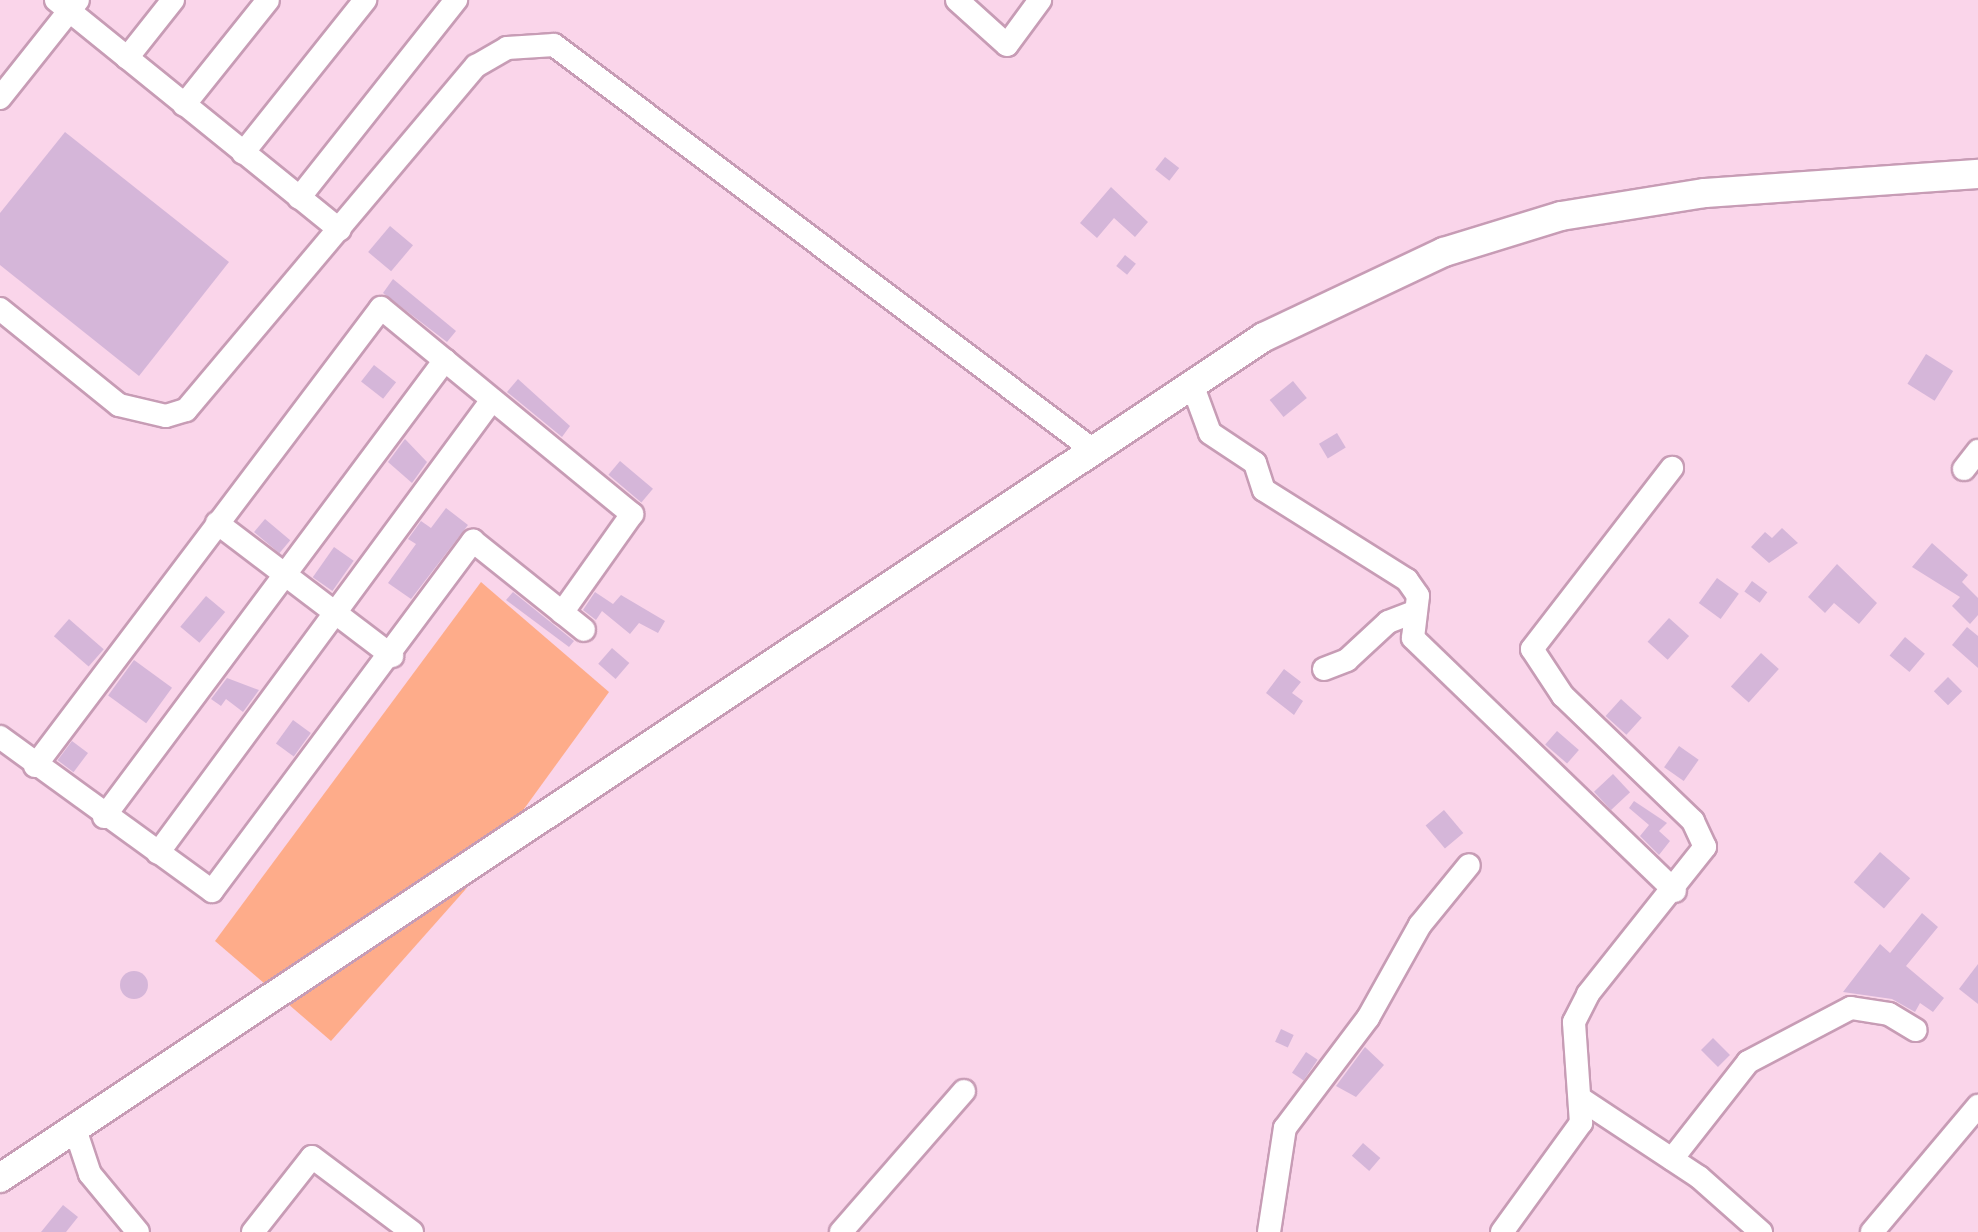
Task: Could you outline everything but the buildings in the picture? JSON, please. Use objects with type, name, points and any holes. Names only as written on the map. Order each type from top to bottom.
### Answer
[{"type":"main road","points":[[0,1178],[1264,338],[1444,252],[1561,216],[1704,194],[1978,174]]},
{"type":"street","points":[[127,58],[174,0]]},
{"type":"street","points":[[184,105],[268,0]]},
{"type":"street","points":[[244,152],[365,0]]},
{"type":"street","points":[[299,198],[456,0]]},
{"type":"street","points":[[957,0],[1007,45],[1040,0]]},
{"type":"street","points":[[0,98],[68,4],[127,58],[340,230]]},
{"type":"street","points":[[0,309],[118,405],[166,416],[205,393],[476,66],[506,48],[554,45],[1093,450]]},
{"type":"street","points":[[35,766],[381,308],[632,514],[562,612]]},
{"type":"street","points":[[104,817],[445,360]]},
{"type":"street","points":[[1192,384],[1210,433],[1255,463],[1264,490],[1408,580],[1418,596],[1412,638],[1675,890]]},
{"type":"street","points":[[158,852],[492,400]]},
{"type":"street","points":[[1502,1232],[1572,1140],[1584,1102],[1574,1022],[1588,994],[1675,890],[1705,847],[1702,833],[1563,696],[1535,662],[1532,649],[1672,468]]},
{"type":"street","points":[[216,523],[392,656]]},
{"type":"street","points":[[0,737],[104,817],[212,891],[392,656],[473,541],[584,630]]},
{"type":"street","points":[[1324,670],[1346,660],[1388,622],[1416,612]]},
{"type":"street","points":[[1268,1232],[1285,1128],[1368,1018],[1420,925],[1468,865]]},
{"type":"street","points":[[1672,1159],[1748,1062],[1851,1008],[1890,1014],[1916,1030]]},
{"type":"street","points":[[840,1232],[964,1092]]},
{"type":"street","points":[[1584,1102],[1672,1159],[1761,1232]]},
{"type":"street","points":[[1872,1232],[1978,1106]]},
{"type":"street","points":[[74,1128],[90,1174],[138,1232]]},
{"type":"street","points":[[253,1232],[312,1156],[412,1232]]},
{"type":"shaded area","points":[[481,582],[609,692],[465,890],[331,1041],[215,941]]}]
